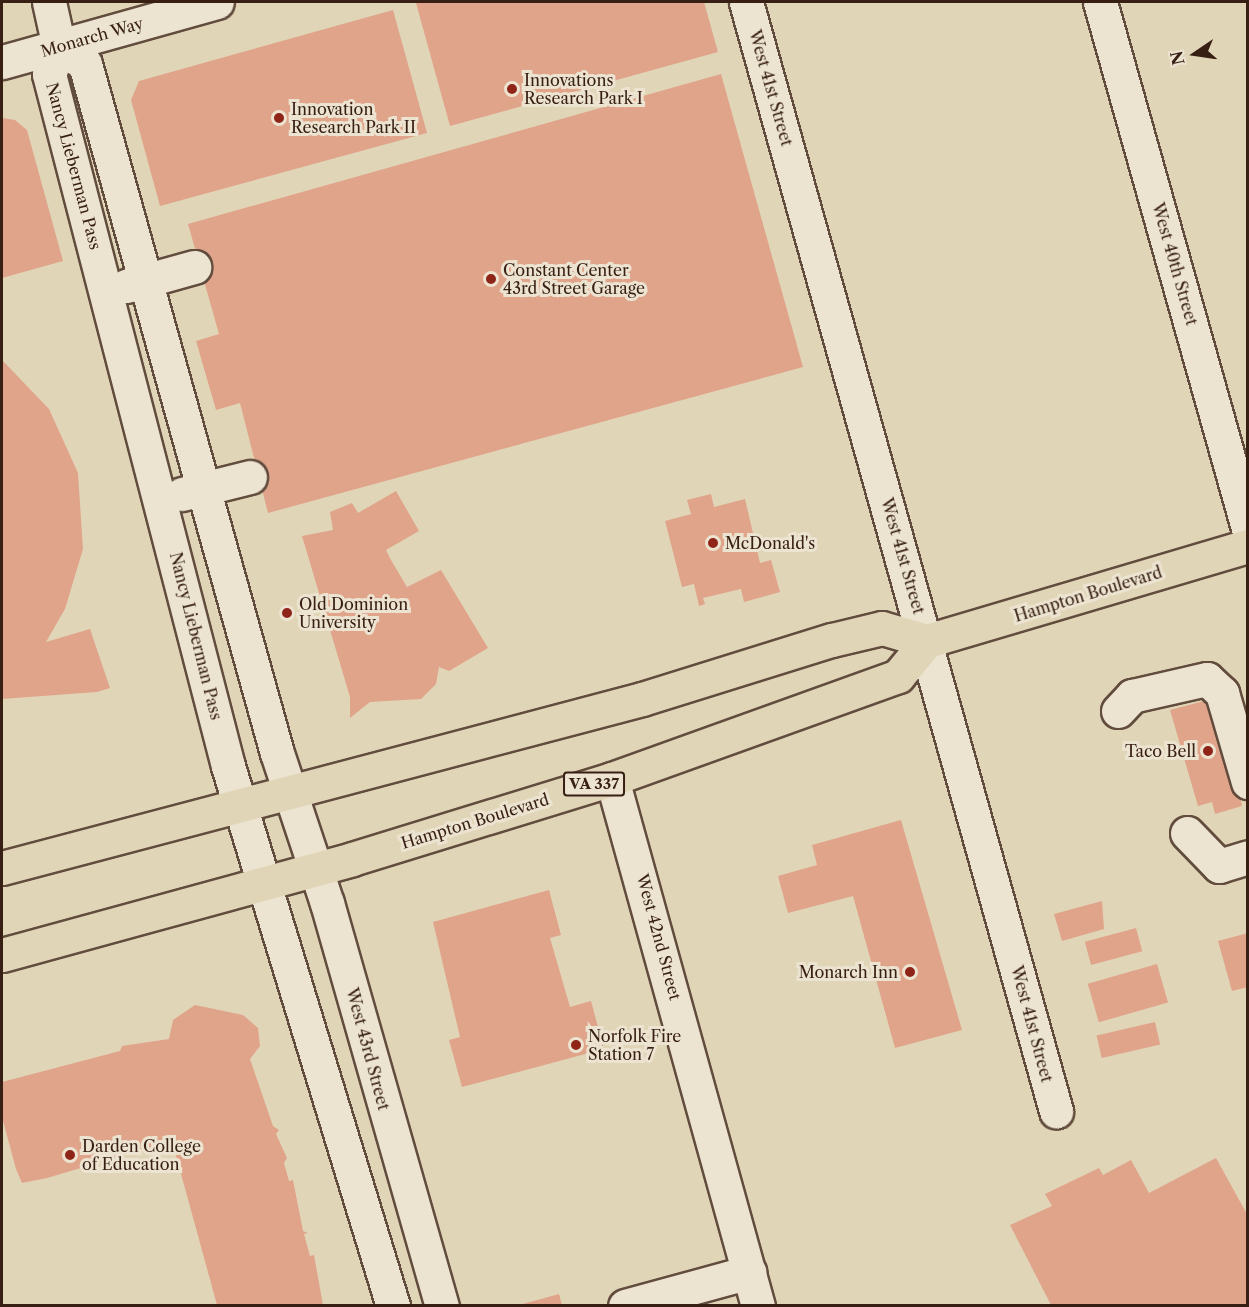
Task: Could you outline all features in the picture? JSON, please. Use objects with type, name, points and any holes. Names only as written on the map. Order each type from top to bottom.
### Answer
[{"type":"main road","name":"Hampton Boulevard","points":[[2,956],[266,884],[612,778],[898,676],[927,641],[1248,546]]},
{"type":"main road","points":[[2,868],[290,794],[642,699],[832,640],[882,628],[927,641]]},
{"type":"street","points":[[49,2],[60,46],[86,64],[290,794]]},
{"type":"street","name":"Monarch Way","points":[[2,62],[217,2]]},
{"type":"street","name":"West 41st Street","points":[[746,2],[927,641],[1056,1111]]},
{"type":"street","name":"West 40th Street","points":[[1100,2],[1248,528]]},
{"type":"street","name":"Nancy Lieberman Pass","points":[[60,46],[49,74],[163,499],[240,805]]},
{"type":"street","points":[[107,291],[194,267]]},
{"type":"street","points":[[163,499],[250,477]]},
{"type":"street","points":[[1118,711],[1132,696],[1207,679],[1222,693],[1248,782]]},
{"type":"street","name":"West 42nd Street","points":[[612,778],[758,1305]]},
{"type":"street","name":"West 43rd Street","points":[[290,794],[368,1044],[398,1164],[442,1305]]},
{"type":"street","points":[[240,805],[393,1305]]},
{"type":"street","points":[[1187,833],[1219,866],[1248,857]]},
{"type":"street","points":[[318,1058],[368,1044]]},
{"type":"street","points":[[625,1305],[749,1272]]},
{"type":"building","name":"Innovations Research Park I","points":[[704,2],[718,52],[450,126],[416,3]]},
{"type":"building","name":"Innovation Research Park II","points":[[393,10],[427,133],[160,206],[131,100],[139,81]]},
{"type":"building","name":"Constant Center 43rd Street Garage","points":[[721,74],[803,367],[268,513],[240,403],[216,410],[196,341],[219,334],[188,224]]},
{"type":"building","points":[[2,118],[15,120],[27,130],[63,261],[2,278]]},
{"type":"building","points":[[2,360],[49,409],[78,473],[83,549],[65,609],[46,642],[90,629],[110,688],[97,692],[2,699]]},
{"type":"building","points":[[396,491],[419,531],[386,550],[391,560],[407,587],[441,570],[488,648],[449,671],[439,667],[436,684],[421,699],[370,702],[350,718],[350,697],[302,536],[333,530],[330,512],[352,503],[358,513]]},
{"type":"building","name":"McDonald's","points":[[711,494],[714,507],[745,499],[760,563],[771,560],[780,592],[744,602],[741,589],[703,598],[705,604],[699,606],[694,584],[682,587],[665,521],[691,514],[687,500]]},
{"type":"building","name":"Taco Bell","points":[[1219,697],[1242,806],[1215,814],[1212,802],[1198,806],[1170,710]]},
{"type":"building","name":"Monarch Inn","points":[[901,820],[962,1030],[895,1048],[853,896],[788,913],[778,876],[817,865],[812,845]]},
{"type":"building","points":[[549,890],[561,935],[550,938],[570,1007],[591,1001],[604,1049],[462,1087],[449,1040],[460,1037],[433,922]]},
{"type":"building","points":[[1102,901],[1104,929],[1062,941],[1054,914]]},
{"type":"building","points":[[1136,928],[1142,951],[1091,965],[1085,942]]},
{"type":"building","points":[[1248,933],[1248,987],[1232,991],[1218,941]]},
{"type":"building","points":[[1157,964],[1168,1002],[1099,1022],[1088,984]]},
{"type":"building","name":"Darden College of Education","points":[[195,1005],[243,1015],[258,1028],[260,1046],[250,1059],[273,1126],[279,1130],[276,1134],[287,1158],[284,1163],[289,1181],[293,1180],[303,1231],[308,1233],[304,1234],[310,1256],[314,1255],[323,1305],[217,1305],[172,1141],[47,1178],[22,1183],[16,1169],[2,1117],[2,1082],[120,1051],[122,1046],[169,1039],[173,1020]]},
{"type":"building","points":[[1155,1022],[1160,1044],[1102,1058],[1097,1035]]},
{"type":"building","points":[[1216,1158],[1248,1216],[1248,1305],[1051,1305],[1010,1225],[1052,1206],[1045,1194],[1099,1168],[1103,1175],[1131,1160],[1149,1193]]},
{"type":"building","points":[[559,1294],[562,1305],[519,1305]]},
{"type":"place","name":"Innovations Research Park I","points":[[512,89]]},
{"type":"place","name":"Innovation Research Park II","points":[[279,118]]},
{"type":"place","name":"Constant Center 43rd Street Garage","points":[[491,279]]},
{"type":"place","name":"McDonald's","points":[[713,543]]},
{"type":"place","name":"Old Dominion University","points":[[287,613]]},
{"type":"place","name":"Taco Bell","points":[[1208,751]]},
{"type":"place","name":"Monarch Inn","points":[[910,972]]},
{"type":"place","name":"Norfolk Fire Station 7","points":[[576,1045]]},
{"type":"place","name":"Darden College of Education","points":[[70,1155]]}]
